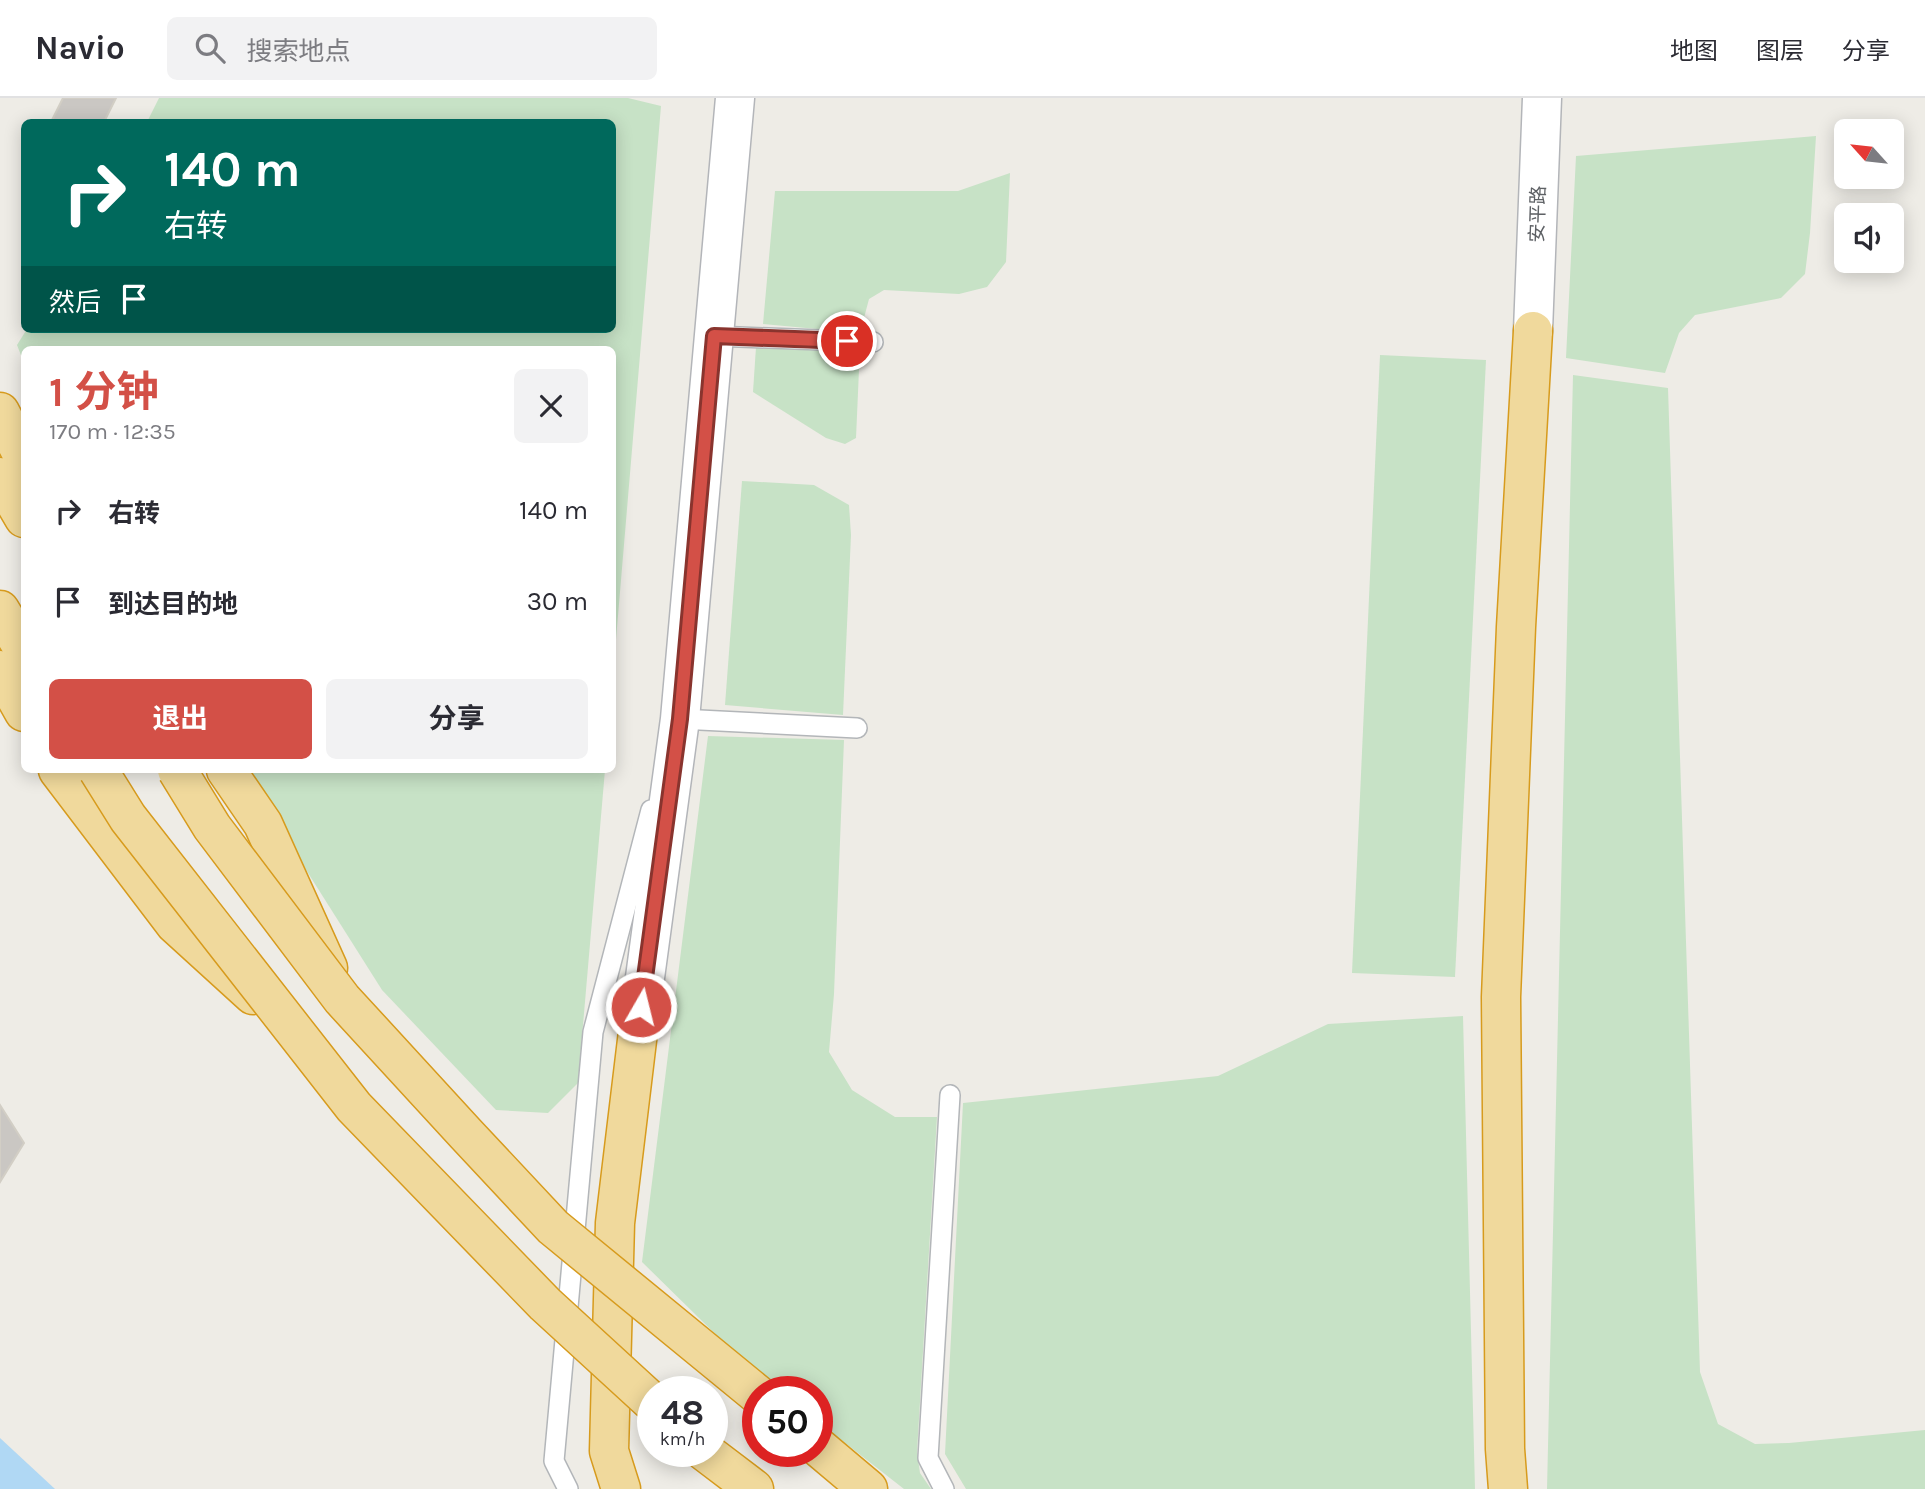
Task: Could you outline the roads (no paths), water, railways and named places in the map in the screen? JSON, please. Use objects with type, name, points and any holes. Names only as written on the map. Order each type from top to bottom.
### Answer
[{"type":"highway","points":[[1508,1489],[1505,1449],[1501,997],[1516,627],[1532,331]]},
{"type":"highway","points":[[0,412],[21,452]]},
{"type":"highway","points":[[0,477],[21,513]]},
{"type":"highway","points":[[0,610],[21,645]]},
{"type":"highway","points":[[0,670],[21,707]]},
{"type":"highway","points":[[60,773],[175,924],[301,1039]]},
{"type":"highway","points":[[100,773],[128,818],[354,1107],[545,1304],[637,1389]]},
{"type":"highway","points":[[179,773],[212,827],[342,999],[553,1227],[742,1382]]},
{"type":"highway","points":[[228,773],[263,824],[342,999]]},
{"type":"highway","points":[[621,1489],[609,1451],[615,1223],[641,1007]]},
{"type":"highway","points":[[833,1459],[868,1489]]},
{"type":"highway","points":[[725,1467],[754,1489]]},
{"type":"main road","points":[[641,1007],[680,712],[736,98]]},
{"type":"main road","name":"安平路","points":[[1532,331],[1542,98]]},
{"type":"lane","points":[[714,336],[873,342]]},
{"type":"lane","points":[[568,1489],[554,1461],[593,1032],[680,712],[857,729]]},
{"type":"lane","points":[[944,1489],[928,1458],[950,1095]]},
{"type":"water","points":[[0,1438],[55,1489],[0,1489]]}]
